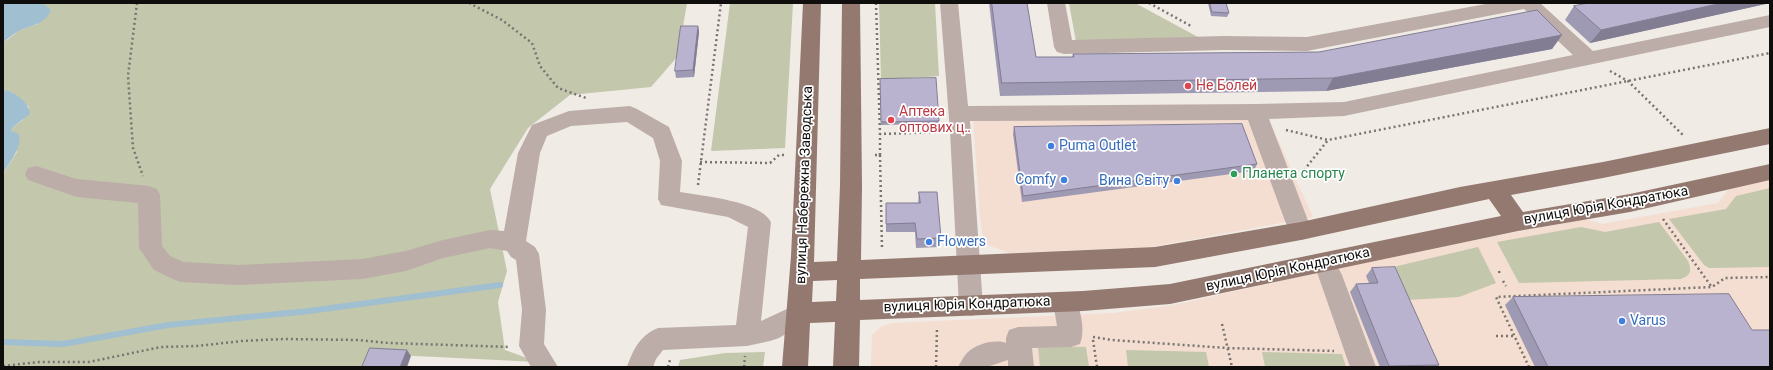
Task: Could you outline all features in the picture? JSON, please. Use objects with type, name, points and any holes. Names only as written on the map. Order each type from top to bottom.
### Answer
[{"type":"main road","name":"вулиця Набережна Заводська","points":[[795,367],[802,272],[812,3]]},
{"type":"main road","points":[[846,367],[850,271],[851,3]]},
{"type":"main road","points":[[802,272],[1155,258],[1301,231],[1494,190],[1603,170],[1770,136]]},
{"type":"main road","name":"вулиця Юрія Кондратюка","points":[[800,314],[848,310],[1065,302],[1170,294],[1518,222],[1630,203],[1770,172]]},
{"type":"main road","points":[[1494,190],[1518,222]]},
{"type":"street","points":[[949,3],[960,122],[971,306]]},
{"type":"street","points":[[1056,3],[1064,47],[1224,43],[1307,44],[1524,3]]},
{"type":"street","points":[[1529,3],[1589,59]]},
{"type":"street","points":[[960,122],[1258,118],[1344,109],[1770,21]]},
{"type":"street","points":[[545,367],[531,346],[534,310],[531,276],[526,254],[519,250],[514,242],[529,154],[540,131],[569,119],[630,114],[662,133],[671,161],[669,199],[732,210],[760,222],[747,335]]},
{"type":"street","points":[[1258,118],[1286,195],[1301,231]]},
{"type":"street","points":[[36,174],[77,188],[149,195],[151,226],[150,248],[162,263],[181,272],[239,275],[362,269],[406,261],[443,249],[490,239],[514,242]]},
{"type":"street","points":[[1324,263],[1328,270],[1360,359]]},
{"type":"street","points":[[1021,367],[1018,338],[1071,336],[1065,302]]},
{"type":"street","points":[[640,367],[651,344],[658,339],[747,335],[770,330],[800,314]]},
{"type":"street","points":[[971,367],[975,360],[989,353],[1000,352]]},
{"type":"path","points":[[137,3],[128,76],[133,148],[142,169],[149,195]]},
{"type":"path","points":[[469,3],[502,20],[532,43],[540,66],[558,88],[587,99]]},
{"type":"path","points":[[695,203],[721,3]]},
{"type":"path","points":[[876,3],[882,251]]},
{"type":"path","points":[[1149,3],[1224,43]]},
{"type":"path","points":[[1258,118],[1328,140],[1770,53]]},
{"type":"path","points":[[1589,59],[1628,81],[1686,138]]},
{"type":"path","points":[[880,134],[960,122]]},
{"type":"path","points":[[1286,195],[1328,140]]},
{"type":"path","points":[[700,162],[770,163],[779,155],[784,156]]},
{"type":"path","points":[[875,155],[880,155]]},
{"type":"path","points":[[1663,219],[1712,287]]},
{"type":"path","points":[[1499,271],[1500,275]]},
{"type":"path","points":[[1530,367],[1496,297],[1712,287],[1725,278],[1770,277]]},
{"type":"path","points":[[1503,281],[1506,286]]},
{"type":"path","points":[[1222,324],[1232,367]]},
{"type":"path","points":[[936,367],[937,327]]},
{"type":"path","points":[[1496,336],[1515,336]]},
{"type":"path","points":[[1093,337],[1112,340],[1360,359]]},
{"type":"path","points":[[3,366],[39,362],[89,362],[161,347],[197,346],[242,341],[358,340],[389,343],[514,347],[531,346]]},
{"type":"shaded area","points":[[1268,118],[1313,217],[1151,247],[1010,253],[990,246],[983,240],[973,119]]},
{"type":"shaded area","points":[[1770,180],[1770,367],[871,367],[872,335],[881,327],[892,323],[1114,313],[1174,305],[1387,257],[1585,219],[1602,224],[1718,203],[1728,190]]},
{"type":"green space","points":[[45,3],[687,3],[678,56],[651,87],[570,95],[528,128],[490,189],[507,271],[498,302],[505,350],[538,362],[375,354],[370,367],[3,367],[3,174],[17,152],[11,131],[13,127],[23,120],[29,107],[13,93],[3,90],[3,43],[20,30],[38,24]]},
{"type":"green space","points":[[730,3],[793,3],[785,148],[711,151]]},
{"type":"green space","points":[[879,3],[935,3],[939,76],[881,80]]},
{"type":"green space","points":[[1069,3],[1135,3],[1198,37],[1076,42]]},
{"type":"green space","points":[[1770,188],[1770,267],[1709,268],[1704,265],[1669,219],[1726,209],[1736,196]]},
{"type":"green space","points":[[1659,222],[1688,261],[1690,272],[1687,276],[1681,279],[1519,283],[1497,242],[1581,227],[1605,232]]},
{"type":"green space","points":[[1478,247],[1496,283],[1459,297],[1407,300],[1393,267]]},
{"type":"green space","points":[[1038,346],[1086,347],[1089,367],[1040,367]]},
{"type":"green space","points":[[1126,350],[1206,352],[1209,367],[1128,367]]},
{"type":"green space","points":[[765,352],[763,367],[678,367],[680,360],[725,353]]},
{"type":"green space","points":[[1262,352],[1342,354],[1346,367],[1265,367]]},
{"type":"water","points":[[3,3],[45,3],[44,4],[51,10],[42,21],[19,31],[3,43]]},
{"type":"water","points":[[3,90],[11,92],[20,98],[27,106],[30,114],[13,127],[11,131],[19,134],[19,145],[15,155],[3,174]]},
{"type":"building","points":[[992,3],[1027,3],[1036,57],[1074,57],[1073,54],[1319,52],[1537,10],[1562,35],[1333,78],[1002,83]]},
{"type":"building","points":[[1210,3],[1226,3],[1229,13],[1212,12]]},
{"type":"building","points":[[1589,3],[1722,3],[1601,30],[1574,6]]},
{"type":"building","points":[[681,26],[698,26],[693,70],[675,71]]},
{"type":"building","points":[[936,78],[939,121],[881,122],[880,79]]},
{"type":"building","points":[[1242,124],[1257,164],[1023,196],[1014,127]]},
{"type":"building","points":[[919,192],[937,192],[941,238],[917,239],[915,223],[886,224],[886,203],[920,203]]},
{"type":"building","points":[[1395,267],[1439,365],[1389,366],[1356,284],[1378,283],[1372,268]]},
{"type":"building","name":"Varus","points":[[1729,294],[1752,330],[1770,330],[1770,367],[1548,367],[1513,297]]},
{"type":"building","points":[[370,348],[407,350],[400,367],[362,367]]},
{"type":"waterway","points":[[3,342],[63,344],[168,325],[309,311],[500,285]]},
{"type":"place","name":"Не Болей","points":[[1188,86]]},
{"type":"place","name":"Аптека оптових ц‥","points":[[891,120]]},
{"type":"place","name":"Puma Outlet","points":[[1051,146]]},
{"type":"place","name":"Планета спорту","points":[[1234,174]]},
{"type":"place","name":"Comfy","points":[[1064,180]]},
{"type":"place","name":"Вина Світу","points":[[1177,181]]},
{"type":"place","name":"Flowers","points":[[929,242]]},
{"type":"place","name":"Varus","points":[[1622,321]]}]
